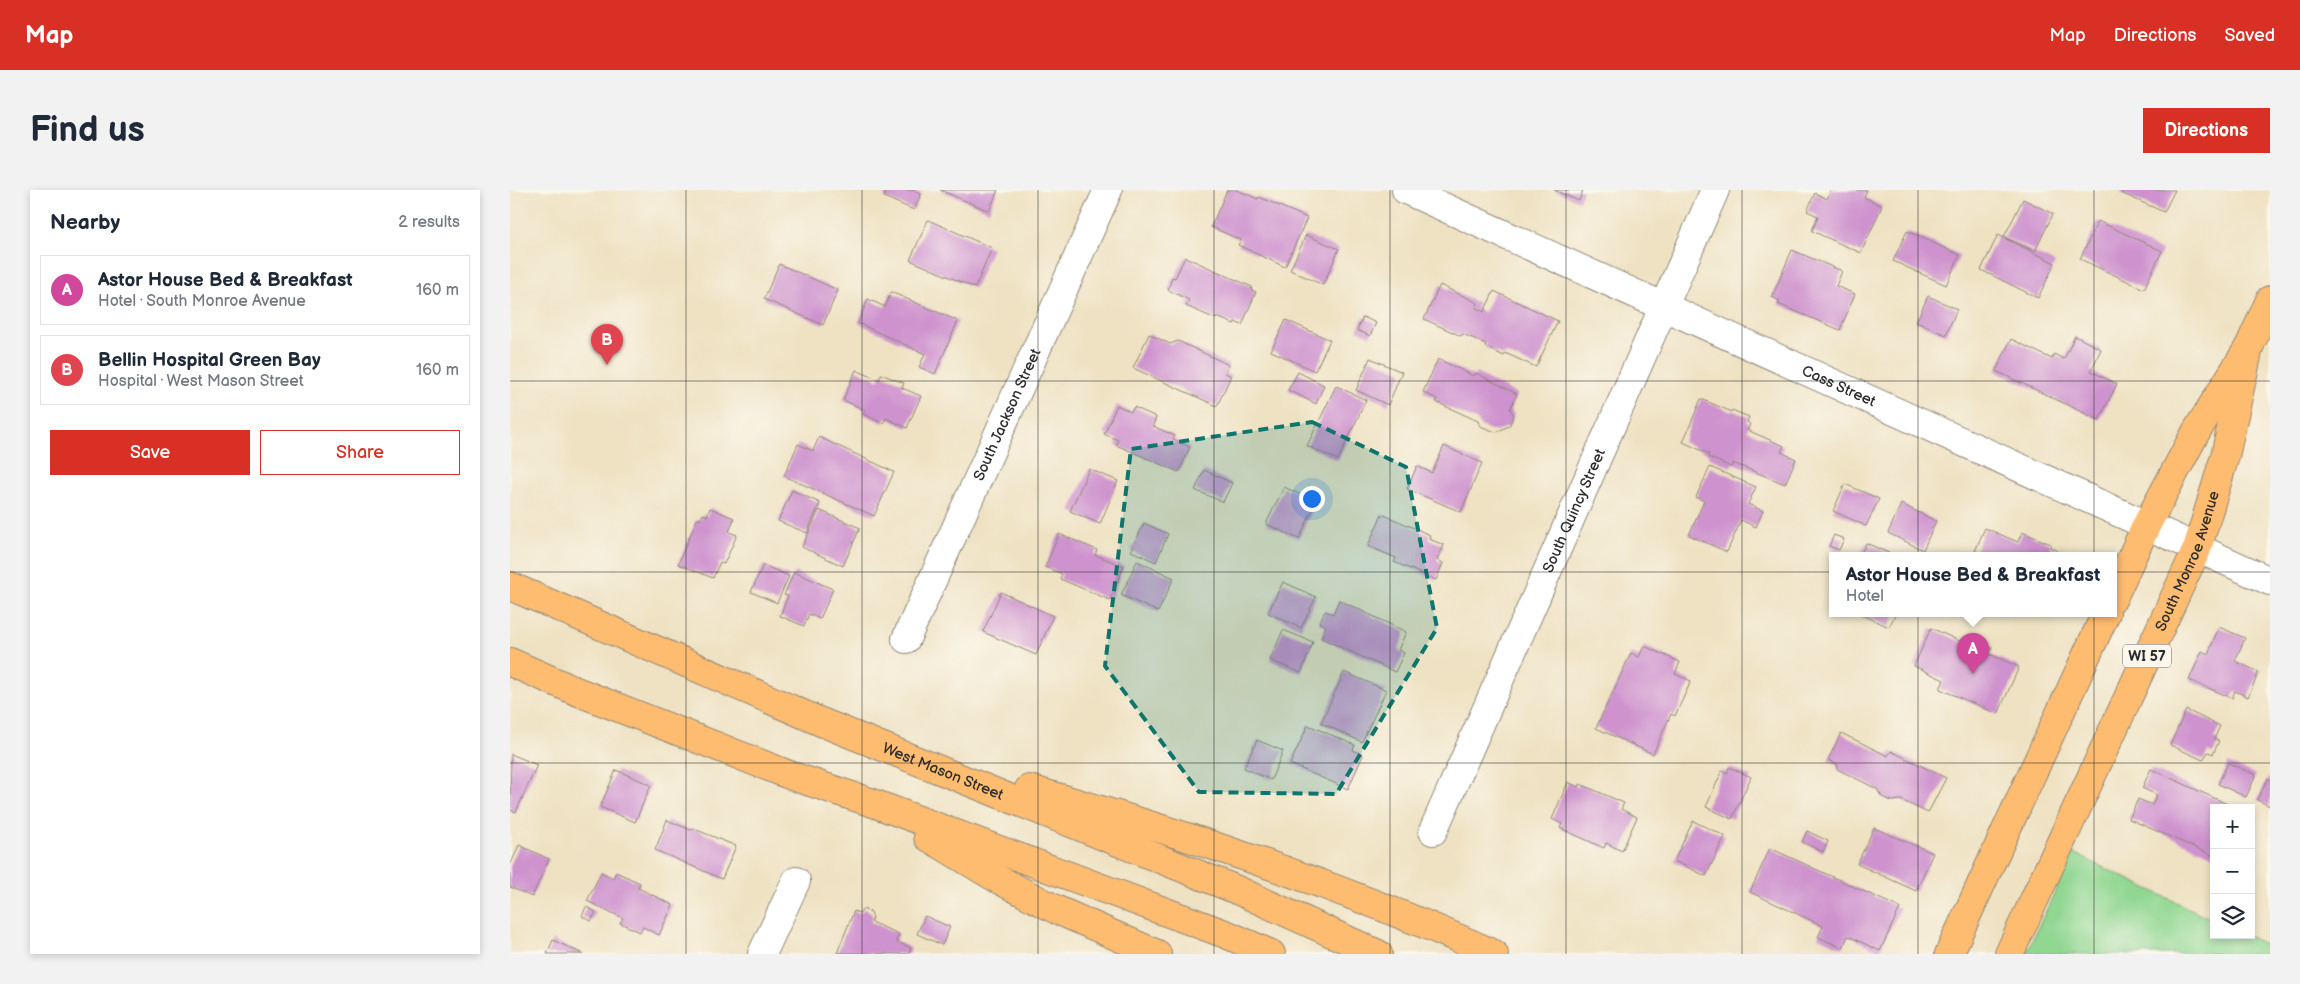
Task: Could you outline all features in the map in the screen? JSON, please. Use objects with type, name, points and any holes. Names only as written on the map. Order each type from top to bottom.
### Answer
[{"type":"main road","name":"South Monroe Avenue","points":[[2117,589],[2146,526],[2196,432],[2249,346],[2270,300]]},
{"type":"main road","name":"South Monroe Avenue","points":[[2009,954],[2197,549],[2225,456],[2249,346]]},
{"type":"main road","name":"West Mason Street","points":[[510,586],[821,722],[1237,890],[1378,954]]},
{"type":"main road","points":[[1949,954],[2104,617]]},
{"type":"main road","points":[[510,662],[576,691],[792,776],[873,803],[1228,935],[1271,954]]},
{"type":"main road","points":[[890,750],[1084,805],[1262,863],[1363,900],[1494,954]]},
{"type":"main road","points":[[873,803],[996,878],[1055,909],[1157,954]]},
{"type":"street","name":"South Jackson Street","points":[[906,639],[1108,190]]},
{"type":"street","name":"Cass Street","points":[[1406,190],[2270,581]]},
{"type":"street","name":"South Quincy Street","points":[[1433,831],[1662,306],[1715,190]]},
{"type":"street","points":[[762,954],[796,881]]},
{"type":"highlighted area","points":[[1312,422],[1406,467],[1437,628],[1336,794],[1199,792],[1105,666],[1131,449]]},
{"type":"green space","points":[[2073,853],[2210,918],[2210,939],[2254,939],[2270,947],[2270,954],[2026,954]]},
{"type":"building","points":[[887,190],[912,190],[921,194],[914,210],[884,197]]},
{"type":"building","points":[[940,190],[998,190],[989,211]]},
{"type":"building","points":[[1227,190],[1237,190],[1258,199],[1259,197],[1307,218],[1285,267],[1238,245],[1241,240],[1211,227]]},
{"type":"building","points":[[1554,190],[1583,190],[1579,201]]},
{"type":"building","points":[[1831,190],[1867,190],[1864,197],[1882,206],[1861,253],[1812,231],[1818,216],[1807,211],[1815,193],[1827,199]]},
{"type":"building","points":[[2122,190],[2175,190],[2164,212],[2121,193]]},
{"type":"building","points":[[2023,199],[2053,214],[2035,251],[2004,237]]},
{"type":"building","points":[[928,220],[992,248],[975,288],[910,260]]},
{"type":"building","points":[[2098,221],[2162,251],[2144,289],[2080,259]]},
{"type":"building","points":[[1907,231],[1960,255],[1946,285],[1893,261]]},
{"type":"building","points":[[1306,235],[1339,249],[1323,285],[1290,270]]},
{"type":"building","points":[[1998,235],[2055,263],[2038,298],[1981,270]]},
{"type":"building","points":[[1792,250],[1842,271],[1836,286],[1855,294],[1840,330],[1778,304],[1780,301],[1772,297]]},
{"type":"building","points":[[1185,257],[1252,287],[1251,290],[1256,292],[1242,325],[1217,317],[1216,319],[1186,306],[1189,300],[1168,290],[1172,277],[1175,278]]},
{"type":"building","points":[[779,264],[838,290],[823,325],[764,299]]},
{"type":"building","points":[[1440,285],[1478,303],[1476,308],[1484,312],[1494,291],[1558,321],[1536,367],[1505,353],[1504,356],[1485,347],[1486,344],[1463,334],[1461,336],[1424,319]]},
{"type":"building","points":[[891,292],[958,321],[935,374],[919,367],[925,354],[858,323],[868,299],[885,307]]},
{"type":"building","points":[[1928,296],[1957,309],[1946,335],[1916,322]]},
{"type":"building","points":[[1363,317],[1376,323],[1370,336],[1357,330]]},
{"type":"building","points":[[1286,320],[1330,340],[1315,371],[1271,351]]},
{"type":"building","points":[[1149,334],[1170,344],[1178,341],[1229,365],[1225,373],[1231,376],[1217,406],[1133,368]]},
{"type":"building","points":[[2075,336],[2101,349],[2091,371],[2117,384],[2099,420],[1996,371],[2011,339],[2052,359],[2054,354],[2064,359]]},
{"type":"building","points":[[1370,358],[1402,372],[1388,405],[1356,390]]},
{"type":"building","points":[[1438,359],[1474,376],[1476,373],[1517,394],[1510,409],[1514,415],[1509,426],[1496,432],[1480,426],[1478,421],[1436,402],[1437,399],[1423,392]]},
{"type":"building","points":[[856,370],[879,380],[881,374],[904,383],[902,388],[921,396],[907,428],[886,418],[883,423],[863,414],[865,410],[843,400]]},
{"type":"building","points":[[1298,372],[1324,385],[1316,404],[1288,390]]},
{"type":"building","points":[[1336,386],[1366,400],[1338,460],[1307,446]]},
{"type":"building","points":[[1701,399],[1749,417],[1747,422],[1750,424],[1747,430],[1784,446],[1781,452],[1796,459],[1785,484],[1733,463],[1731,467],[1708,457],[1709,454],[1683,442]]},
{"type":"building","points":[[1117,405],[1131,412],[1134,407],[1156,417],[1153,426],[1175,436],[1173,439],[1190,447],[1179,472],[1116,445],[1118,440],[1104,434]]},
{"type":"building","points":[[819,437],[894,472],[874,516],[784,476],[798,444],[813,451]]},
{"type":"building","points":[[1444,446],[1482,463],[1461,512],[1407,489],[1417,466],[1432,473]]},
{"type":"building","points":[[1710,467],[1756,487],[1748,504],[1763,511],[1756,527],[1741,520],[1727,552],[1689,535],[1704,501],[1696,497]]},
{"type":"building","points":[[1089,469],[1118,481],[1100,524],[1070,511]]},
{"type":"building","points":[[1204,470],[1232,483],[1223,502],[1195,490]]},
{"type":"building","points":[[1845,484],[1879,499],[1866,526],[1833,511]]},
{"type":"building","points":[[1284,487],[1316,502],[1299,539],[1266,524]]},
{"type":"building","points":[[792,490],[820,503],[807,533],[778,521]]},
{"type":"building","points":[[1901,504],[1936,521],[1923,550],[1888,533]]},
{"type":"building","points":[[710,508],[734,518],[729,532],[737,535],[724,564],[720,562],[713,578],[678,564],[697,519],[700,520],[703,514],[707,516]]},
{"type":"building","points":[[819,510],[860,528],[843,566],[802,547]]},
{"type":"building","points":[[1382,514],[1430,535],[1429,539],[1444,545],[1437,560],[1443,563],[1436,580],[1394,562],[1396,558],[1368,546]]},
{"type":"building","points":[[1144,523],[1168,534],[1156,562],[1131,551]]},
{"type":"building","points":[[1985,528],[2018,542],[2022,532],[2051,544],[2050,547],[2058,552],[1978,552],[1975,551]]},
{"type":"building","points":[[1059,534],[1097,550],[1095,555],[1124,566],[1110,600],[1060,579],[1062,574],[1045,567]]},
{"type":"building","points":[[1834,535],[1844,539],[1839,550],[1829,546]]},
{"type":"building","points":[[1866,543],[1886,552],[1862,552]]},
{"type":"building","points":[[1137,561],[1174,578],[1158,612],[1121,595]]},
{"type":"building","points":[[763,565],[789,576],[777,603],[751,592]]},
{"type":"building","points":[[794,572],[833,589],[820,619],[809,614],[804,626],[780,616],[788,596],[784,595]]},
{"type":"building","points":[[1283,582],[1316,597],[1301,628],[1268,613]]},
{"type":"building","points":[[1001,592],[1053,616],[1036,655],[983,632]]},
{"type":"building","points":[[1339,600],[1406,632],[1398,650],[1404,653],[1395,672],[1321,638],[1326,626],[1319,623],[1325,611],[1333,614]]},
{"type":"building","points":[[1867,617],[1894,617],[1889,627]]},
{"type":"building","points":[[2219,627],[2245,638],[2235,661],[2259,672],[2248,697],[2235,691],[2232,698],[2189,680],[2202,651],[2208,654]]},
{"type":"building","points":[[1931,628],[1964,643],[1967,637],[1992,648],[1989,654],[2019,667],[1998,714],[1940,689],[1944,680],[1914,666]]},
{"type":"building","points":[[1283,630],[1313,642],[1301,673],[1270,660]]},
{"type":"building","points":[[1644,646],[1680,662],[1675,674],[1691,681],[1675,716],[1671,714],[1653,754],[1596,728],[1631,653],[1639,657]]},
{"type":"building","points":[[1344,672],[1386,690],[1362,742],[1321,723]]},
{"type":"building","points":[[2186,710],[2220,726],[2214,739],[2219,741],[2213,754],[2208,752],[2203,760],[2170,745]]},
{"type":"building","points":[[1308,725],[1355,745],[1353,750],[1363,755],[1348,789],[1290,764]]},
{"type":"building","points":[[1841,733],[1888,756],[1891,751],[1946,778],[1928,813],[1901,800],[1892,801],[1882,797],[1877,789],[1837,769],[1838,765],[1828,760]]},
{"type":"building","points":[[1257,740],[1283,751],[1271,780],[1244,768]]},
{"type":"building","points":[[511,754],[537,765],[516,812],[510,810]]},
{"type":"building","points":[[2228,763],[2256,775],[2246,797],[2218,784]]},
{"type":"building","points":[[1729,767],[1751,777],[1732,819],[1706,807],[1722,771],[1727,773]]},
{"type":"building","points":[[2151,769],[2227,804],[2210,804],[2210,854],[2129,819],[2138,799],[2152,805],[2157,795],[2142,788]]},
{"type":"building","points":[[616,770],[651,785],[635,822],[600,807]]},
{"type":"building","points":[[2268,778],[2270,780],[2270,806],[2257,800]]},
{"type":"building","points":[[1568,782],[1578,787],[1580,784],[1624,803],[1621,809],[1637,817],[1622,851],[1606,843],[1604,848],[1560,828],[1562,824],[1552,819]]},
{"type":"building","points":[[667,820],[736,846],[722,879],[655,850]]},
{"type":"building","points":[[1693,821],[1725,836],[1706,876],[1674,861]]},
{"type":"building","points":[[1874,828],[1933,853],[1916,891],[1857,864]]},
{"type":"building","points":[[1807,831],[1828,841],[1823,852],[1802,842]]},
{"type":"building","points":[[519,845],[549,859],[532,897],[510,887],[510,866]]},
{"type":"building","points":[[1770,848],[1900,908],[1880,951],[1848,936],[1843,948],[1818,937],[1823,926],[1750,892]]},
{"type":"building","points":[[601,872],[613,878],[616,872],[640,883],[638,888],[673,905],[659,935],[643,927],[640,932],[620,923],[623,918],[587,901]]},
{"type":"building","points":[[586,907],[596,912],[591,921],[582,916]]},
{"type":"building","points":[[864,909],[871,912],[873,918],[871,922],[899,934],[896,941],[911,948],[909,954],[837,953],[854,911],[859,913]]},
{"type":"building","points":[[925,916],[950,927],[942,945],[917,934]]},
{"type":"building","points":[[553,940],[583,954],[547,954]]},
{"type":"place","name":"Bellin Hospital Green Bay","points":[[607,365]]},
{"type":"place","name":"Astor House Bed & Breakfast","points":[[1973,674]]}]
